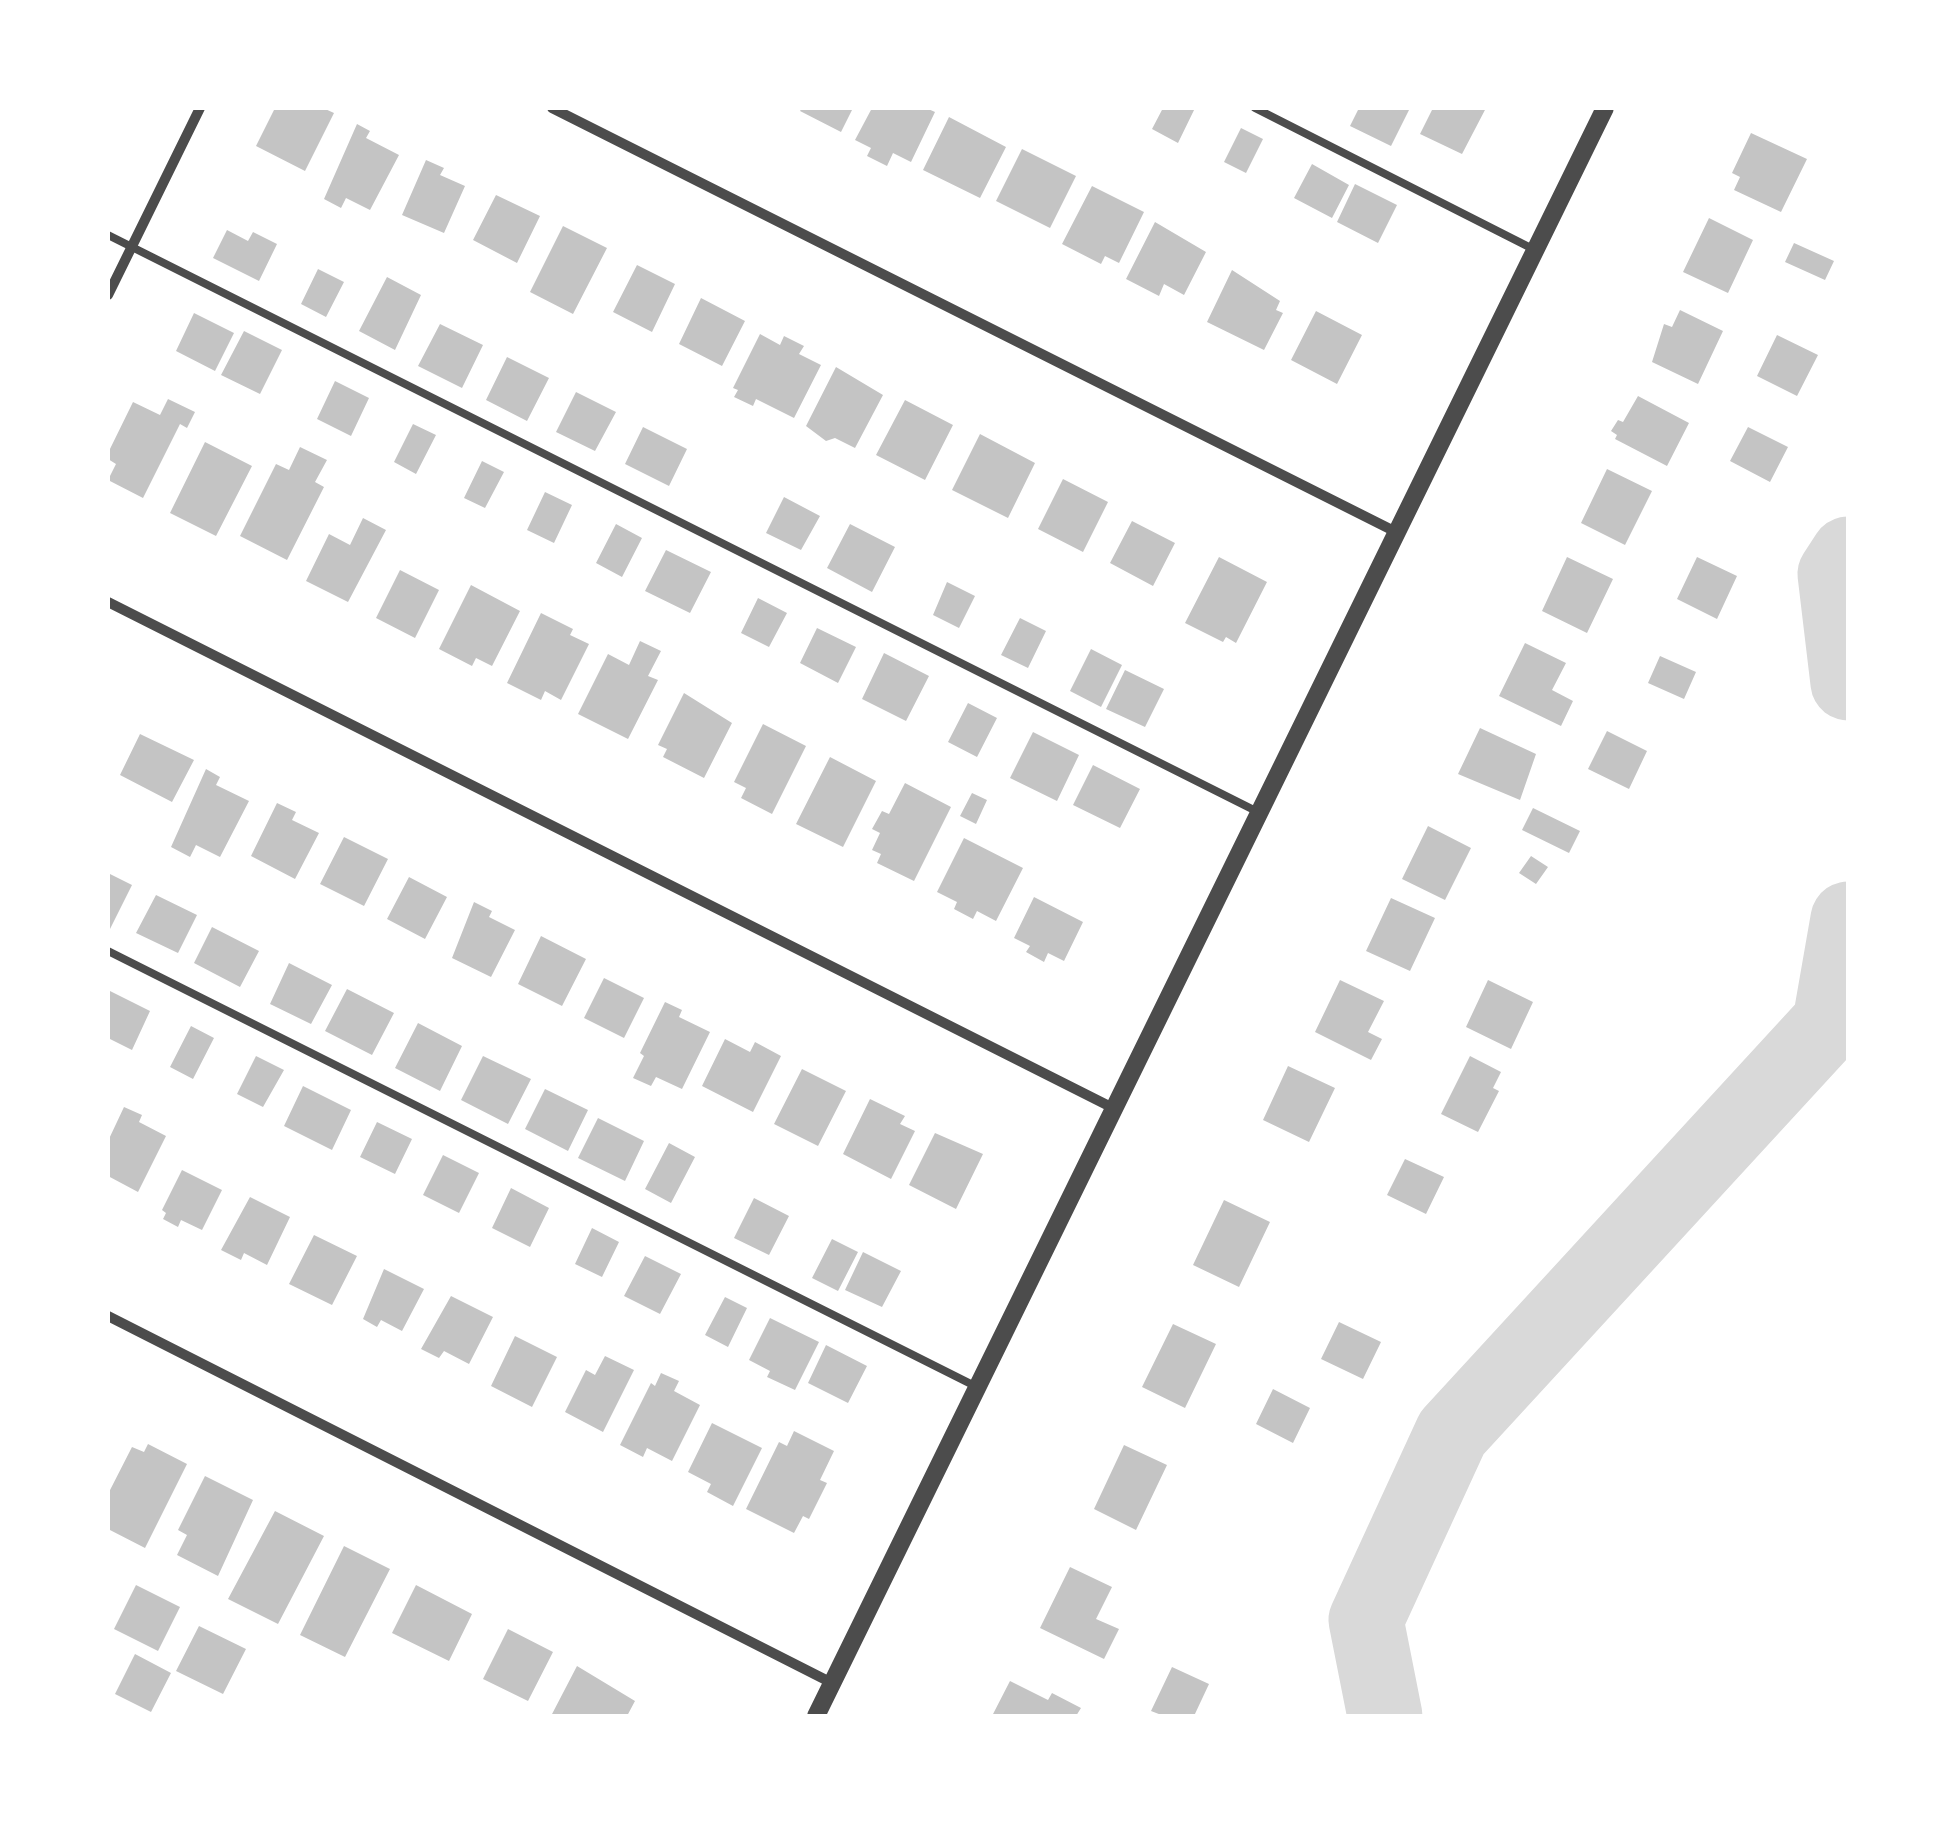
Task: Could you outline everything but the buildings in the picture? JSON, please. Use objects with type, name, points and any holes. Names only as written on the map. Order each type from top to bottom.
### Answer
[{"type":"street","points":[[108,296],[200,108]]},
{"type":"street","points":[[552,108],[1396,532]]},
{"type":"street","points":[[816,1716],[1605,108]]},
{"type":"street","points":[[108,602],[1113,1108]]},
{"type":"street","points":[[108,1316],[832,1683]]},
{"type":"lane","points":[[1255,108],[1535,250]]},
{"type":"lane","points":[[108,235],[1258,812]]},
{"type":"lane","points":[[108,951],[977,1387]]},
{"type":"waterway","points":[[1848,554],[1835,574],[1848,683]]},
{"type":"waterway","points":[[1385,1716],[1366,1620],[1452,1433],[1830,1022],[1848,919]]}]
